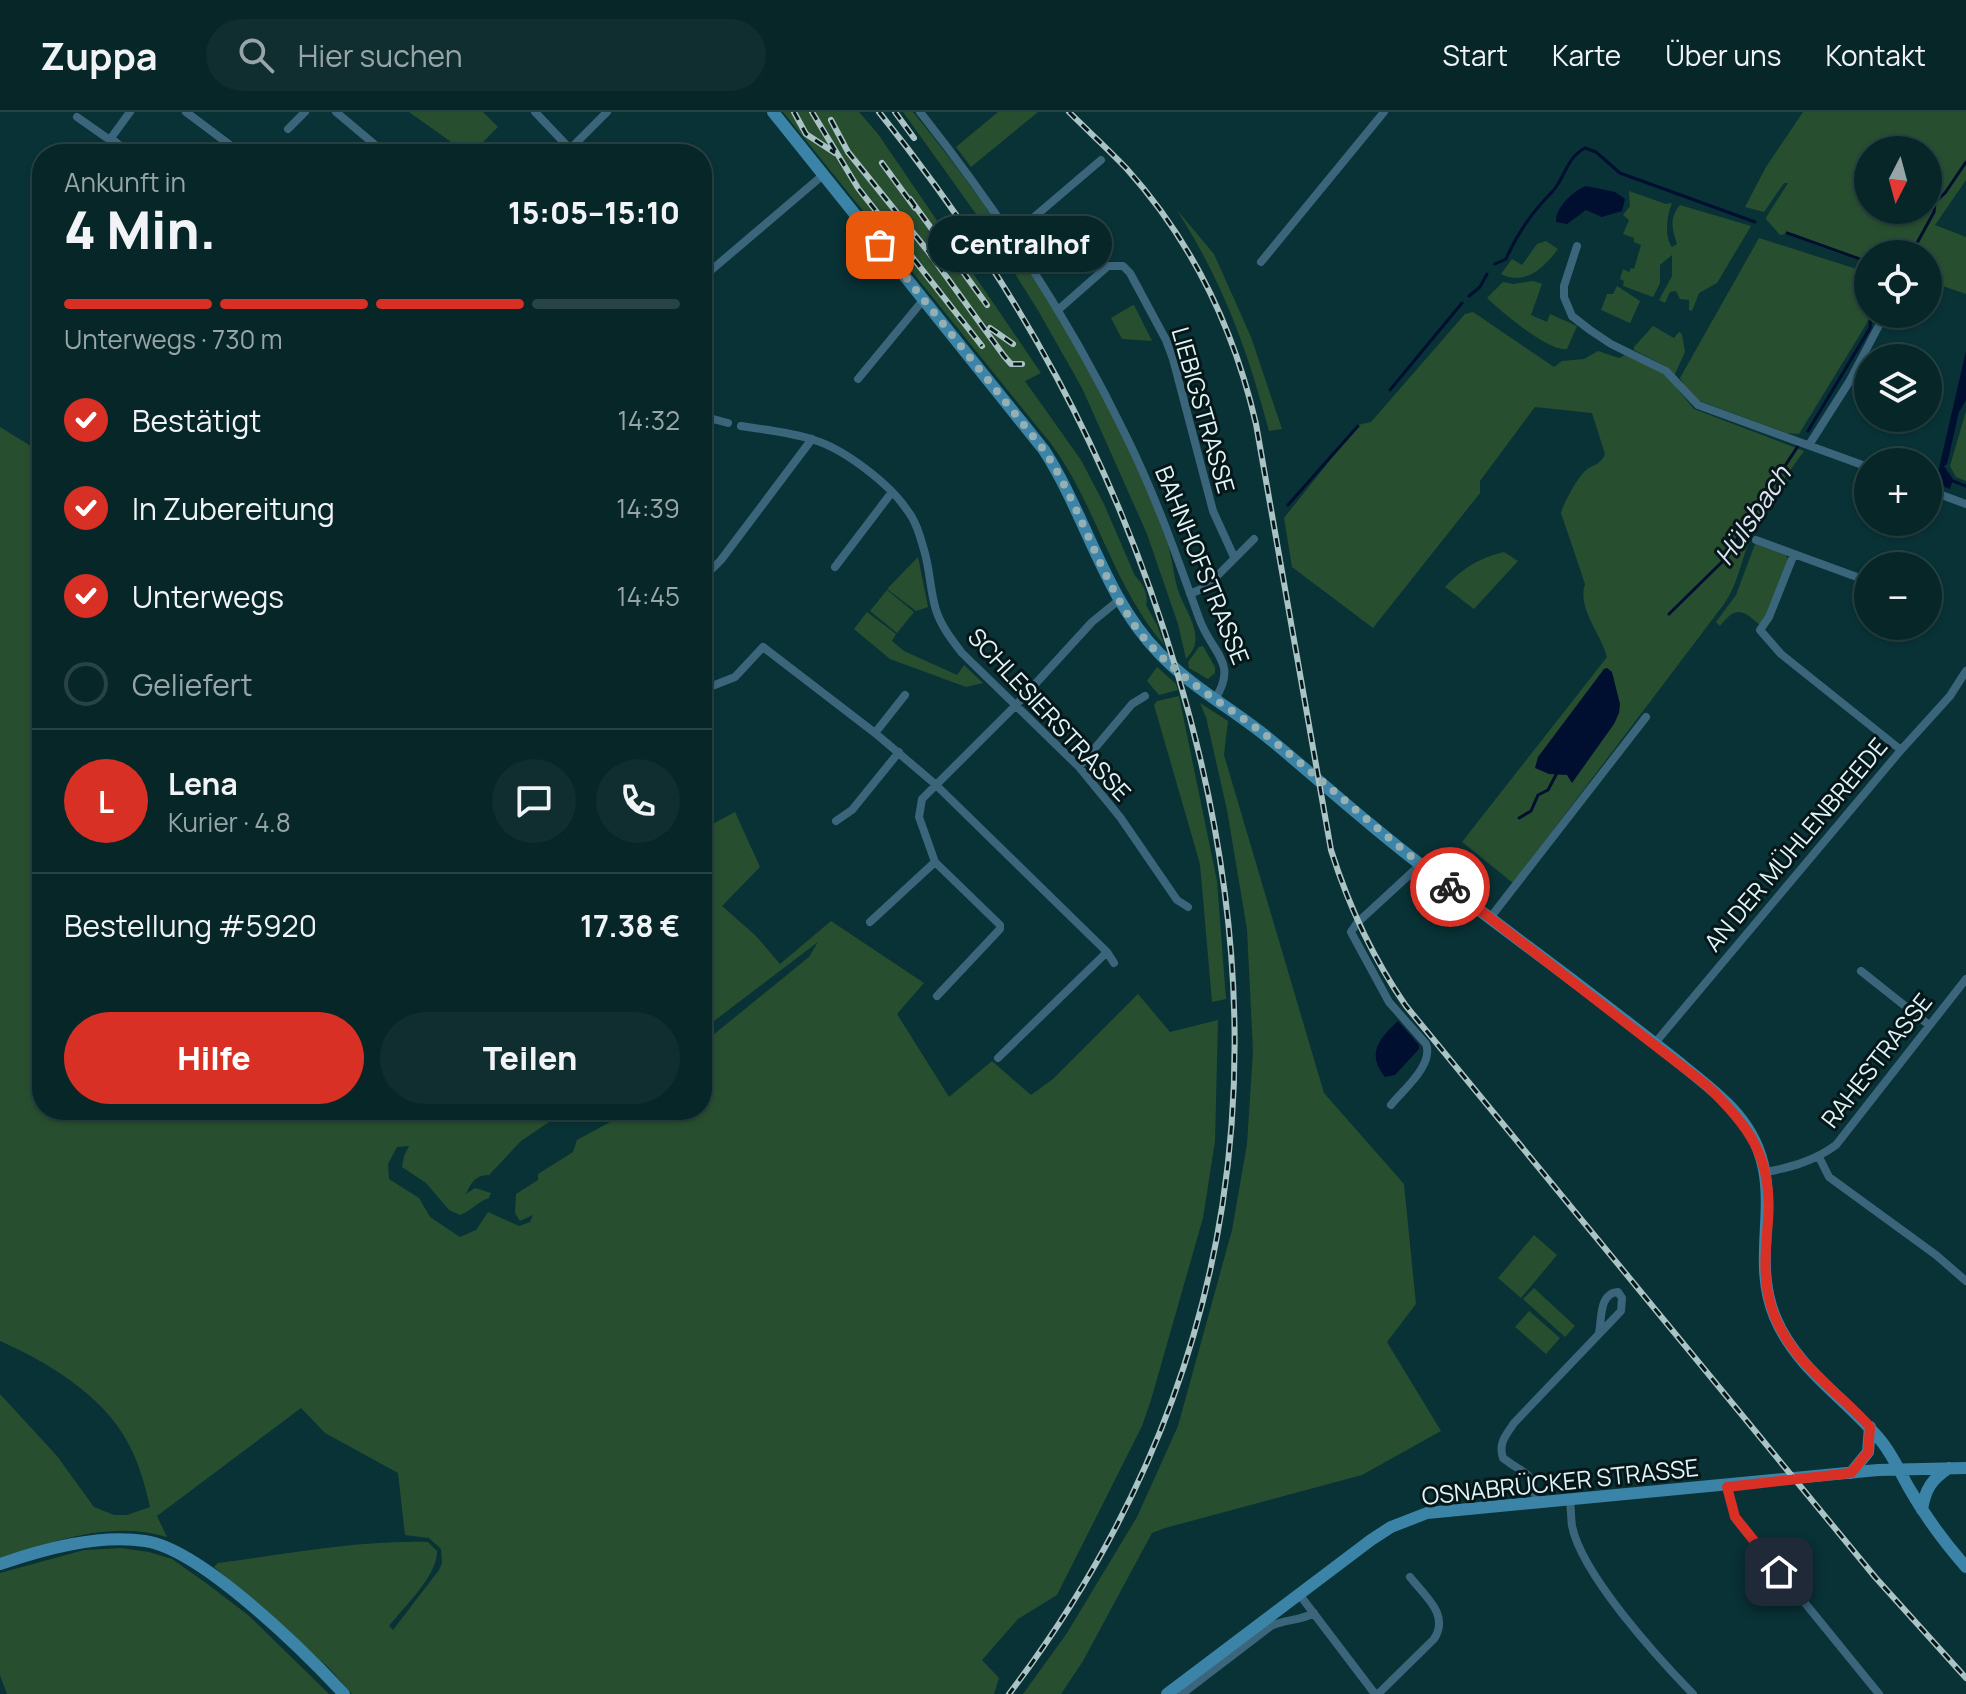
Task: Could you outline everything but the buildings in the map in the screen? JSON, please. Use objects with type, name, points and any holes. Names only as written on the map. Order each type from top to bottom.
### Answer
[{"type":"street","points":[[111,138],[130,112]]},
{"type":"street","points":[[186,112],[229,144]]},
{"type":"street","points":[[288,129],[305,112]]},
{"type":"street","points":[[336,112],[373,144]]},
{"type":"street","points":[[535,112],[563,144]]},
{"type":"street","points":[[577,144],[607,112]]},
{"type":"street","points":[[773,112],[1052,462],[1119,600],[1141,634],[1187,679],[1215,699]]},
{"type":"street","name":"BAHNHOFSTRASSE","points":[[920,112],[1012,236],[1093,371],[1128,440],[1178,555],[1204,632],[1226,671],[1226,679],[1215,699],[1271,739],[1420,865],[1705,1084],[1737,1115],[1759,1150],[1766,1172]]},
{"type":"street","points":[[1261,262],[1384,112]]},
{"type":"street","points":[[77,117],[118,144]]},
{"type":"street","points":[[1012,236],[1101,160]]},
{"type":"street","points":[[712,269],[823,175]]},
{"type":"street","points":[[1577,246],[1564,286],[1565,302],[1572,316],[1611,344],[1666,371],[1698,405],[1854,462]]},
{"type":"street","name":"LIEBIGSTRASSE","points":[[1058,310],[1108,266],[1123,266],[1130,273],[1170,349],[1213,511],[1234,557]]},
{"type":"street","points":[[858,379],[924,299]]},
{"type":"street","points":[[1809,445],[1849,382],[1878,328]]},
{"type":"street","points":[[713,419],[728,423]]},
{"type":"street","name":"SCHLESIERSTRASSE","points":[[741,426],[812,439],[846,455],[892,492],[917,526],[936,610],[947,633],[962,653],[1079,767],[1120,817],[1177,900],[1188,907]]},
{"type":"street","points":[[712,569],[812,439]]},
{"type":"street","points":[[835,567],[892,492]]},
{"type":"street","points":[[1942,495],[1966,504]]},
{"type":"street","points":[[1190,594],[1206,587],[1254,539]]},
{"type":"street","points":[[1756,540],[1854,576]]},
{"type":"street","points":[[1794,554],[1769,617],[1760,630],[1781,654],[1901,750]]},
{"type":"street","points":[[937,996],[1000,929],[1000,925],[935,862],[919,817],[918,808],[922,799],[1016,705],[1092,622],[1119,600]]},
{"type":"street","points":[[712,686],[735,677],[763,647],[899,752],[935,784],[1107,952],[1114,963]]},
{"type":"street","name":"AN DER MÜHLENBREEDE","points":[[1655,1043],[1950,696],[1966,671]]},
{"type":"street","points":[[875,733],[905,695]]},
{"type":"street","points":[[1079,767],[1132,704],[1145,696]]},
{"type":"street","points":[[1490,918],[1646,717]]},
{"type":"street","points":[[836,821],[852,810],[899,752]]},
{"type":"street","points":[[870,922],[935,862]]},
{"type":"street","points":[[1391,1105],[1424,1066],[1428,1050],[1389,1002],[1351,932],[1420,865]]},
{"type":"street","points":[[998,1058],[1107,952]]},
{"type":"street","points":[[1861,971],[1929,1025]]},
{"type":"street","name":"RAHESTRASSE","points":[[1766,1172],[1802,1164],[1836,1145],[1966,979]]},
{"type":"street","points":[[1819,1157],[1829,1177],[1936,1255],[1966,1281]]},
{"type":"street","points":[[1766,1172],[1768,1216],[1765,1272],[1775,1318],[1805,1366],[1870,1427],[1887,1449],[1922,1510],[1966,1567]]},
{"type":"street","points":[[1536,1504],[1533,1480],[1528,1473],[1503,1458],[1500,1450],[1502,1440],[1514,1423],[1621,1311],[1622,1298],[1618,1292],[1610,1292],[1604,1299],[1599,1333]]},
{"type":"street","points":[[1851,1473],[1868,1452],[1870,1427]]},
{"type":"street","points":[[1922,1510],[1927,1489],[1938,1475],[1949,1468]]},
{"type":"street","name":"OSNABRÜCKER STRASSE","points":[[1167,1694],[1371,1540],[1406,1520],[1427,1513],[1851,1473],[1966,1468]]},
{"type":"street","points":[[1727,1487],[1735,1517],[1879,1694]]},
{"type":"street","points":[[1570,1501],[1572,1527],[1594,1572],[1655,1654],[1693,1694]]},
{"type":"street","points":[[0,1564],[91,1542],[146,1541],[165,1546],[195,1562],[225,1585],[344,1694]]},
{"type":"street","points":[[1299,1594],[1377,1694],[1441,1629],[1440,1614],[1410,1577]]},
{"type":"street","points":[[1182,1694],[1271,1626],[1303,1619],[1314,1613]]},
{"type":"green space","points":[[409,112],[483,112],[498,127],[481,144],[454,144]]},
{"type":"green space","points":[[783,112],[859,112],[878,134],[1041,373],[1025,381],[1081,460],[1144,589],[1146,605],[1164,645],[1117,571],[1081,494],[1052,445]]},
{"type":"green space","points":[[903,112],[913,112],[1024,262],[1089,370],[1118,426],[1168,546],[1177,587],[1193,624],[1195,642],[1186,659],[1178,624],[1147,534],[1082,388],[989,232]]},
{"type":"green space","points":[[998,112],[1038,112],[971,167],[956,147]]},
{"type":"green space","points":[[1803,112],[1966,112],[1966,180],[1942,215],[1942,136],[1854,136],[1854,224],[1936,224],[1966,237],[1966,294],[1942,286],[1942,240],[1854,240],[1854,259],[1785,234],[1780,235],[1766,219],[1788,183],[1784,183],[1764,212],[1745,207],[1766,167]]},
{"type":"green space","points":[[1629,191],[1666,204],[1672,203],[1667,226],[1672,247],[1677,244],[1672,224],[1680,205],[1751,226],[1717,283],[1699,293],[1692,311],[1689,310],[1689,300],[1680,299],[1676,291],[1670,292],[1665,303],[1659,300],[1672,276],[1672,255],[1660,265],[1660,283],[1653,297],[1623,286],[1624,281],[1620,279],[1623,269],[1629,272],[1631,268],[1634,269],[1641,245],[1623,234],[1629,220],[1623,215],[1630,206]]},
{"type":"green space","points":[[1177,210],[1214,254],[1251,337],[1282,429],[1269,431],[1252,372],[1221,290]]},
{"type":"green space","points":[[1759,238],[1854,268],[1854,328],[1864,328],[1799,434],[1787,433],[1697,400],[1689,394],[1680,378]]},
{"type":"green space","points":[[1546,241],[1558,249],[1547,263],[1533,273],[1518,278],[1501,274],[1512,259],[1522,265],[1537,244]]},
{"type":"green space","points":[[1533,281],[1542,284],[1531,315],[1547,322],[1550,314],[1577,326],[1567,349],[1537,338],[1487,298],[1503,282]]},
{"type":"green space","points":[[1617,286],[1640,301],[1630,323],[1601,310],[1607,294],[1613,294]]},
{"type":"green space","points":[[1134,305],[1152,341],[1122,339],[1111,318]]},
{"type":"green space","points":[[1473,312],[1554,367],[1562,361],[1584,359],[1598,351],[1619,358],[1627,354],[1665,374],[1694,409],[1804,451],[1762,515],[1724,604],[1513,883],[1462,842],[1607,657],[1584,603],[1585,584],[1561,513],[1582,474],[1599,463],[1605,454],[1592,413],[1535,407],[1480,481],[1480,493],[1373,628],[1292,567],[1284,518],[1358,425],[1371,422],[1465,314]]},
{"type":"green space","points":[[1653,326],[1674,338],[1679,332],[1682,334],[1685,352],[1674,376],[1665,366],[1634,350]]},
{"type":"green space","points":[[1966,411],[1966,481],[1956,477],[1950,466]]},
{"type":"green space","points":[[0,427],[32,447],[32,1120],[552,1120],[521,1141],[489,1175],[474,1180],[466,1194],[475,1188],[491,1193],[489,1198],[460,1215],[449,1210],[426,1183],[402,1167],[409,1146],[397,1147],[388,1164],[389,1179],[419,1198],[430,1217],[460,1237],[476,1230],[488,1212],[519,1226],[530,1222],[533,1215],[520,1221],[515,1213],[516,1194],[538,1180],[538,1174],[573,1152],[577,1140],[613,1120],[712,1120],[712,1036],[809,957],[818,942],[712,1022],[712,824],[735,812],[760,867],[722,906],[756,936],[780,964],[831,921],[924,983],[897,1014],[949,1097],[992,1061],[1031,1095],[1053,1079],[1138,994],[1170,1032],[1218,1020],[1215,1141],[1203,1218],[1151,1400],[1142,1426],[1057,1595],[1018,1619],[982,1660],[999,1678],[994,1694],[352,1694],[329,1668],[214,1567],[218,1563],[323,1548],[428,1542],[437,1551],[436,1560],[419,1590],[389,1626],[393,1630],[442,1563],[441,1549],[429,1538],[405,1535],[398,1473],[325,1433],[301,1408],[157,1516],[167,1537],[146,1532],[104,1532],[61,1540],[0,1559],[0,1394],[57,1456],[94,1507],[114,1515],[127,1515],[150,1507],[132,1451],[104,1410],[54,1370],[0,1341]]},
{"type":"green space","points":[[1755,544],[1786,555],[1788,560],[1767,616],[1760,625],[1744,613],[1735,612],[1720,626],[1716,622],[1736,595]]},
{"type":"green space","points":[[1504,552],[1518,561],[1474,609],[1445,587],[1472,565]]},
{"type":"green space","points":[[918,557],[928,607],[916,611],[887,589]]},
{"type":"green space","points":[[887,590],[914,612],[897,633],[870,611]]},
{"type":"green space","points":[[867,612],[896,634],[892,641],[904,651],[957,675],[964,665],[983,683],[966,687],[890,659],[854,629]]},
{"type":"green space","points":[[1203,646],[1215,667],[1215,673],[1208,679],[1189,668],[1188,662]]},
{"type":"green space","points":[[1157,667],[1176,684],[1178,690],[1159,695],[1147,681]]},
{"type":"green space","points":[[1179,696],[1217,881],[1226,999],[1212,1002],[1200,864],[1154,705],[1157,701]]},
{"type":"green space","points":[[1200,703],[1228,721],[1224,755],[1324,1093],[1404,1184],[1416,1304],[1387,1342],[1441,1431],[1362,1475],[1152,1533],[1083,1661],[1061,1694],[1023,1694],[1067,1633],[1137,1517],[1178,1426],[1232,1230],[1247,1144],[1253,1051],[1247,929],[1227,810]]},
{"type":"green space","points":[[1534,1235],[1557,1255],[1521,1298],[1498,1278]]},
{"type":"green space","points":[[1534,1288],[1575,1326],[1565,1337],[1523,1299]]},
{"type":"green space","points":[[1529,1311],[1560,1338],[1546,1354],[1515,1327]]},
{"type":"green space","points":[[121,1548],[172,1559],[248,1615],[329,1694],[7,1694],[0,1675],[0,1573],[84,1550]]},
{"type":"water","points":[[1586,186],[1615,192],[1625,199],[1622,211],[1602,217],[1586,210],[1567,224],[1556,222],[1558,211],[1566,201]]},
{"type":"water","points":[[1966,351],[1966,400],[1959,412],[1944,466],[1953,479],[1950,489],[1942,486],[1942,455]]},
{"type":"water","points":[[1607,668],[1612,672],[1620,704],[1619,713],[1572,783],[1567,775],[1549,774],[1535,768],[1538,757]]},
{"type":"water","points":[[1398,1021],[1419,1049],[1395,1075],[1385,1077],[1376,1061],[1377,1047]]},
{"type":"waterway","points":[[1495,264],[1506,259],[1526,223],[1556,187],[1569,163],[1585,148],[1596,152],[1620,173],[1755,222]]},
{"type":"waterway","name":"Hülsbach","points":[[1919,240],[1934,212],[1935,202],[1966,162]]},
{"type":"waterway","points":[[1787,233],[1854,257]]},
{"type":"waterway","points":[[1469,296],[1480,287],[1487,274]]},
{"type":"waterway","points":[[1390,390],[1462,303]]},
{"type":"waterway","name":"Hülsbach","points":[[1808,431],[1870,328]]},
{"type":"waterway","points":[[1288,505],[1358,426]]},
{"type":"waterway","name":"Hülsbach","points":[[1669,614],[1722,562],[1798,446]]},
{"type":"waterway","points":[[1953,481],[1966,486]]},
{"type":"waterway","points":[[1737,554],[1738,542]]},
{"type":"waterway","name":"Hülsbach","points":[[1519,818],[1531,811],[1538,795],[1548,790],[1558,771]]},
{"type":"railway","points":[[794,112],[806,134],[835,153]]},
{"type":"railway","points":[[812,112],[858,188],[982,346]]},
{"type":"railway","points":[[879,112],[929,177],[1018,309],[1092,447],[1123,519],[1177,672],[1211,809],[1230,943],[1234,1075],[1222,1205],[1194,1332],[1150,1456],[1088,1577],[1009,1694]]},
{"type":"railway","points":[[895,112],[914,138]]},
{"type":"railway","points":[[1069,112],[1126,168],[1171,225],[1208,288],[1236,354],[1256,424],[1331,850],[1354,911],[1382,969],[1406,1006],[1875,1577],[1966,1678]]},
{"type":"railway","points":[[831,120],[848,152],[927,250],[1004,356],[1011,364],[1022,364]]},
{"type":"railway","points":[[882,163],[915,208]]},
{"type":"railway","points":[[910,199],[987,305]]},
{"type":"railway","points":[[990,328],[1013,344]]},
{"type":"way so far","points":[[880,245],[1044,450],[1066,486],[1119,600],[1141,634],[1187,679],[1271,739],[1368,823],[1450,887]]},
{"type":"place","name":"Centralhof","points":[[880,245]]},
{"type":"route","points":[[1450,887],[1705,1084],[1737,1115],[1759,1150],[1766,1172],[1768,1216],[1765,1272],[1775,1318],[1805,1366],[1870,1427],[1868,1452],[1851,1473],[1727,1487],[1735,1517],[1779,1572]]}]
